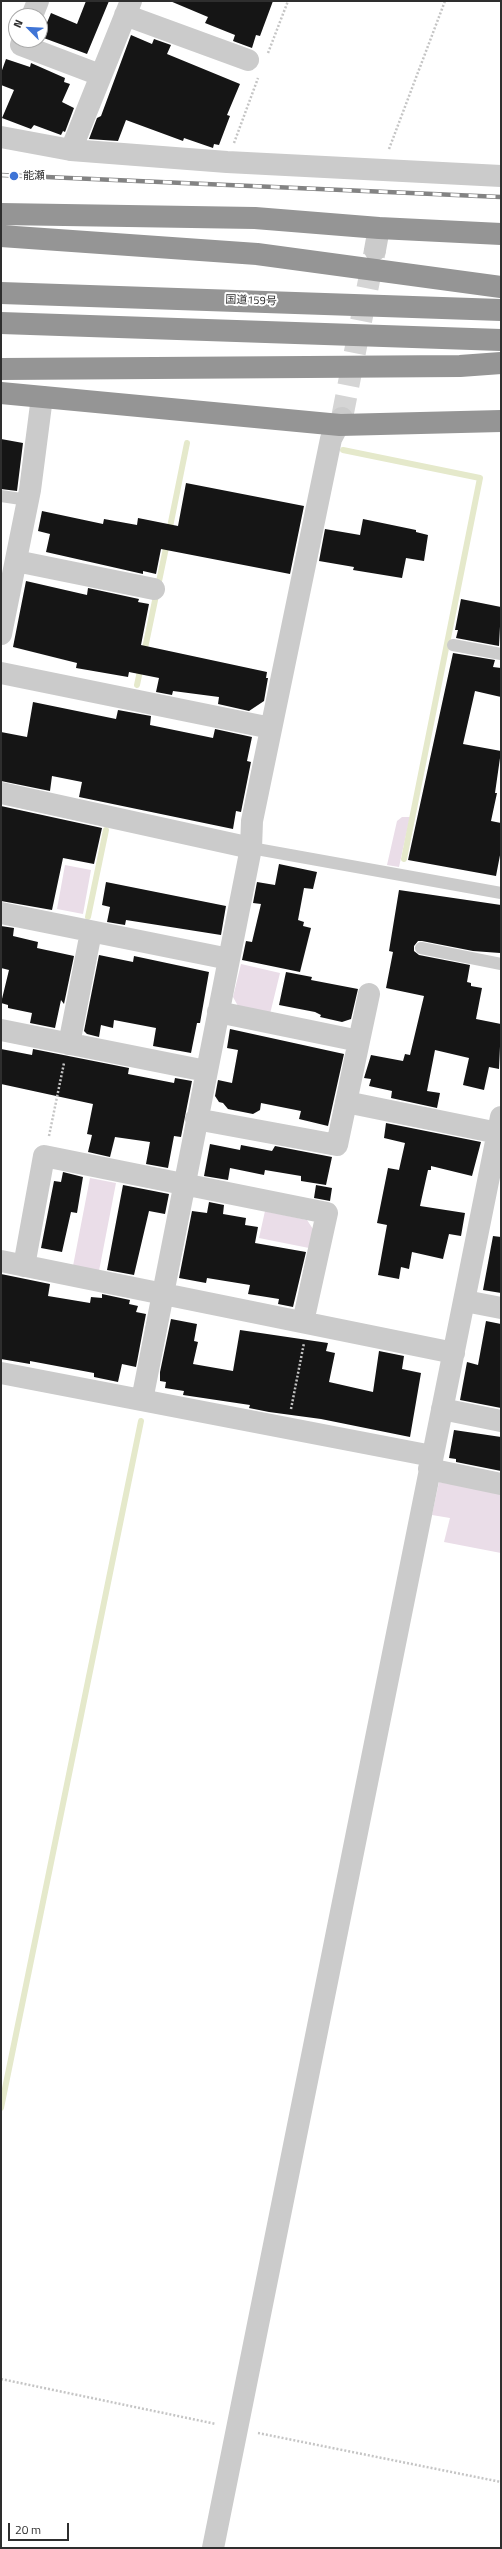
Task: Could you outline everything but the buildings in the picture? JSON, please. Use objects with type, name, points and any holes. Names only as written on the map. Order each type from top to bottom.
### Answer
[{"type":"highway","points":[[1,214],[255,218],[379,228],[501,234]]},
{"type":"highway","points":[[1,236],[257,254],[501,287]]},
{"type":"highway","name":"国道159号","points":[[1,292],[501,310]]},
{"type":"highway","points":[[1,323],[501,340]]},
{"type":"highway","points":[[1,369],[460,366],[501,363]]},
{"type":"highway","points":[[1,393],[341,421],[501,421]]},
{"type":"street","points":[[71,150],[128,8],[258,64]]},
{"type":"street","points":[[29,48],[100,75]]},
{"type":"street","points":[[1,136],[71,150],[227,162],[501,176]]},
{"type":"street","points":[[375,250],[379,228]]},
{"type":"street","points":[[2,624],[28,500],[42,397]]},
{"type":"street","points":[[142,1400],[182,1185],[229,959],[250,848],[252,821],[331,439],[341,421]]},
{"type":"street","points":[[16,561],[154,589]]},
{"type":"street","points":[[1,673],[271,728]]},
{"type":"street","points":[[1,793],[250,848]]},
{"type":"street","points":[[1,913],[229,959]]},
{"type":"street","points":[[68,1044],[92,932]]},
{"type":"street","points":[[196,1119],[337,1145],[369,994]]},
{"type":"street","points":[[218,1012],[359,1041]]},
{"type":"street","points":[[1,1030],[206,1071]]},
{"type":"street","points":[[213,2548],[431,1463],[465,1301],[499,1125],[346,1102]]},
{"type":"street","points":[[24,1266],[44,1156],[327,1213],[306,1322]]},
{"type":"street","points":[[1,1261],[162,1295],[306,1322],[454,1353]]},
{"type":"street","points":[[465,1301],[501,1308]]},
{"type":"street","points":[[1,1373],[287,1429],[431,1463],[501,1484]]},
{"type":"street","points":[[442,1409],[501,1421]]},
{"type":"lane","points":[[1,496],[28,500]]},
{"type":"lane","points":[[453,645],[501,654]]},
{"type":"lane","points":[[250,848],[501,892]]},
{"type":"lane","points":[[421,948],[501,964]]},
{"type":"path","points":[[227,162],[258,64],[288,1]]},
{"type":"path","points":[[381,170],[445,1]]},
{"type":"path","points":[[44,1156],[68,1044]]},
{"type":"path","points":[[287,1429],[306,1322]]},
{"type":"shaded area","points":[[402,817],[410,817],[399,867],[387,865],[397,821]]},
{"type":"shaded area","points":[[65,865],[91,870],[83,914],[57,909]]},
{"type":"shaded area","points":[[241,964],[280,973],[270,1014],[238,1006],[233,997]]},
{"type":"shaded area","points":[[90,1178],[116,1183],[99,1271],[73,1266]]},
{"type":"shaded area","points":[[265,1211],[307,1220],[313,1229],[309,1248],[259,1238]]},
{"type":"shaded area","points":[[439,1482],[501,1493],[501,1553],[444,1542],[450,1518],[432,1515]]},
{"type":"waterway","points":[[169,532],[187,443]]},
{"type":"waterway","points":[[343,450],[480,478],[404,859]]},
{"type":"waterway","points":[[144,653],[167,543]]},
{"type":"waterway","points":[[137,685],[141,666]]},
{"type":"waterway","points":[[88,917],[106,830]]},
{"type":"waterway","points":[[1,2108],[141,1421]]},
{"type":"tunnel","points":[[342,418],[375,250]]},
{"type":"railway","points":[[1,175],[501,197]]},
{"type":"place","name":"能瀬","points":[[14,176]]}]
